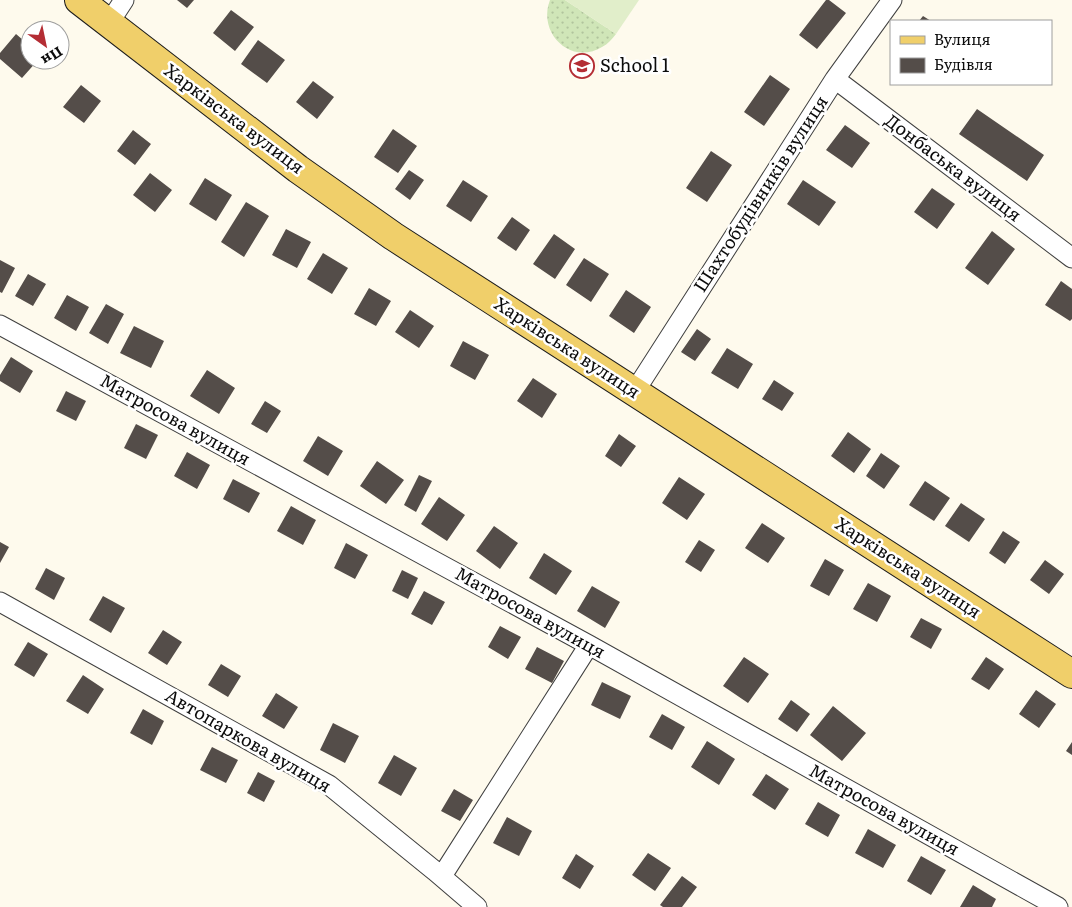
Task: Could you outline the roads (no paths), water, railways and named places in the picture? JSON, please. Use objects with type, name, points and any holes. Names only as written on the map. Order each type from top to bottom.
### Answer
[{"type":"main road","name":"Харківська вулиця","points":[[79,0],[298,169],[394,236],[1072,674]]},
{"type":"street","points":[[109,24],[124,0]]},
{"type":"street","name":"Шахтобудівників вулиця","points":[[635,391],[834,79],[892,0]]},
{"type":"street","name":"Донбаська вулиця","points":[[834,79],[1072,258]]},
{"type":"street","name":"Матросова вулиця","points":[[0,324],[590,645],[1058,907]]},
{"type":"street","name":"Автопаркова вулиця","points":[[0,602],[329,785],[442,876],[477,907]]},
{"type":"street","points":[[442,876],[590,645]]},
{"type":"place","name":"School 1","points":[[582,66]]}]
